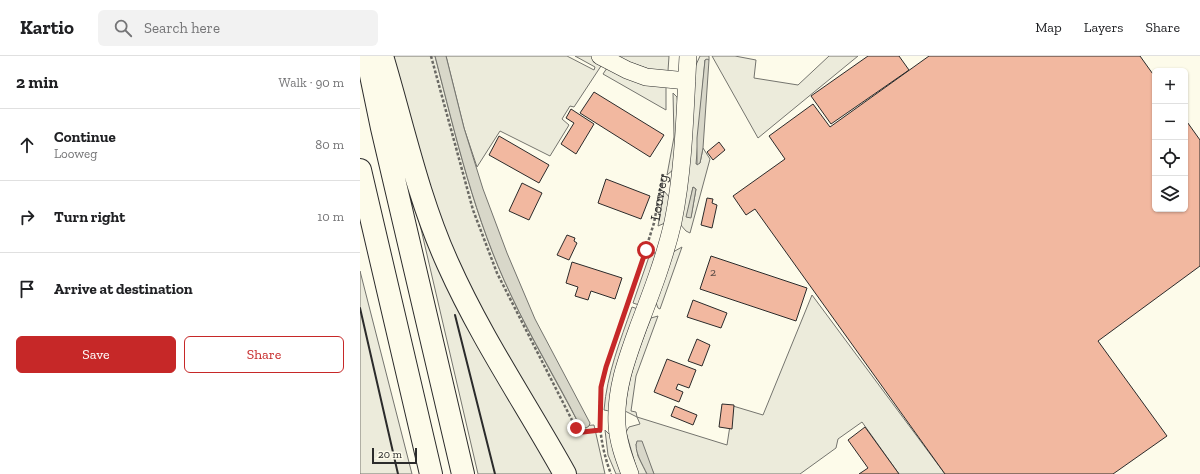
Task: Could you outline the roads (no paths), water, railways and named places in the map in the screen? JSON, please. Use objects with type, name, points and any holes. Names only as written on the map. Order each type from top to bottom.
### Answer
[{"type":"highway","points":[[367,56],[382,128],[463,474]]},
{"type":"highway","points":[[382,56],[424,200],[447,263],[486,340],[565,474]]},
{"type":"highway","points":[[360,170],[431,474]]},
{"type":"street","points":[[600,56],[646,77],[687,81]]},
{"type":"street","name":"Looweg","points":[[630,474],[623,455],[617,425],[620,383],[624,365],[660,269],[673,221],[680,174],[688,56]]}]
